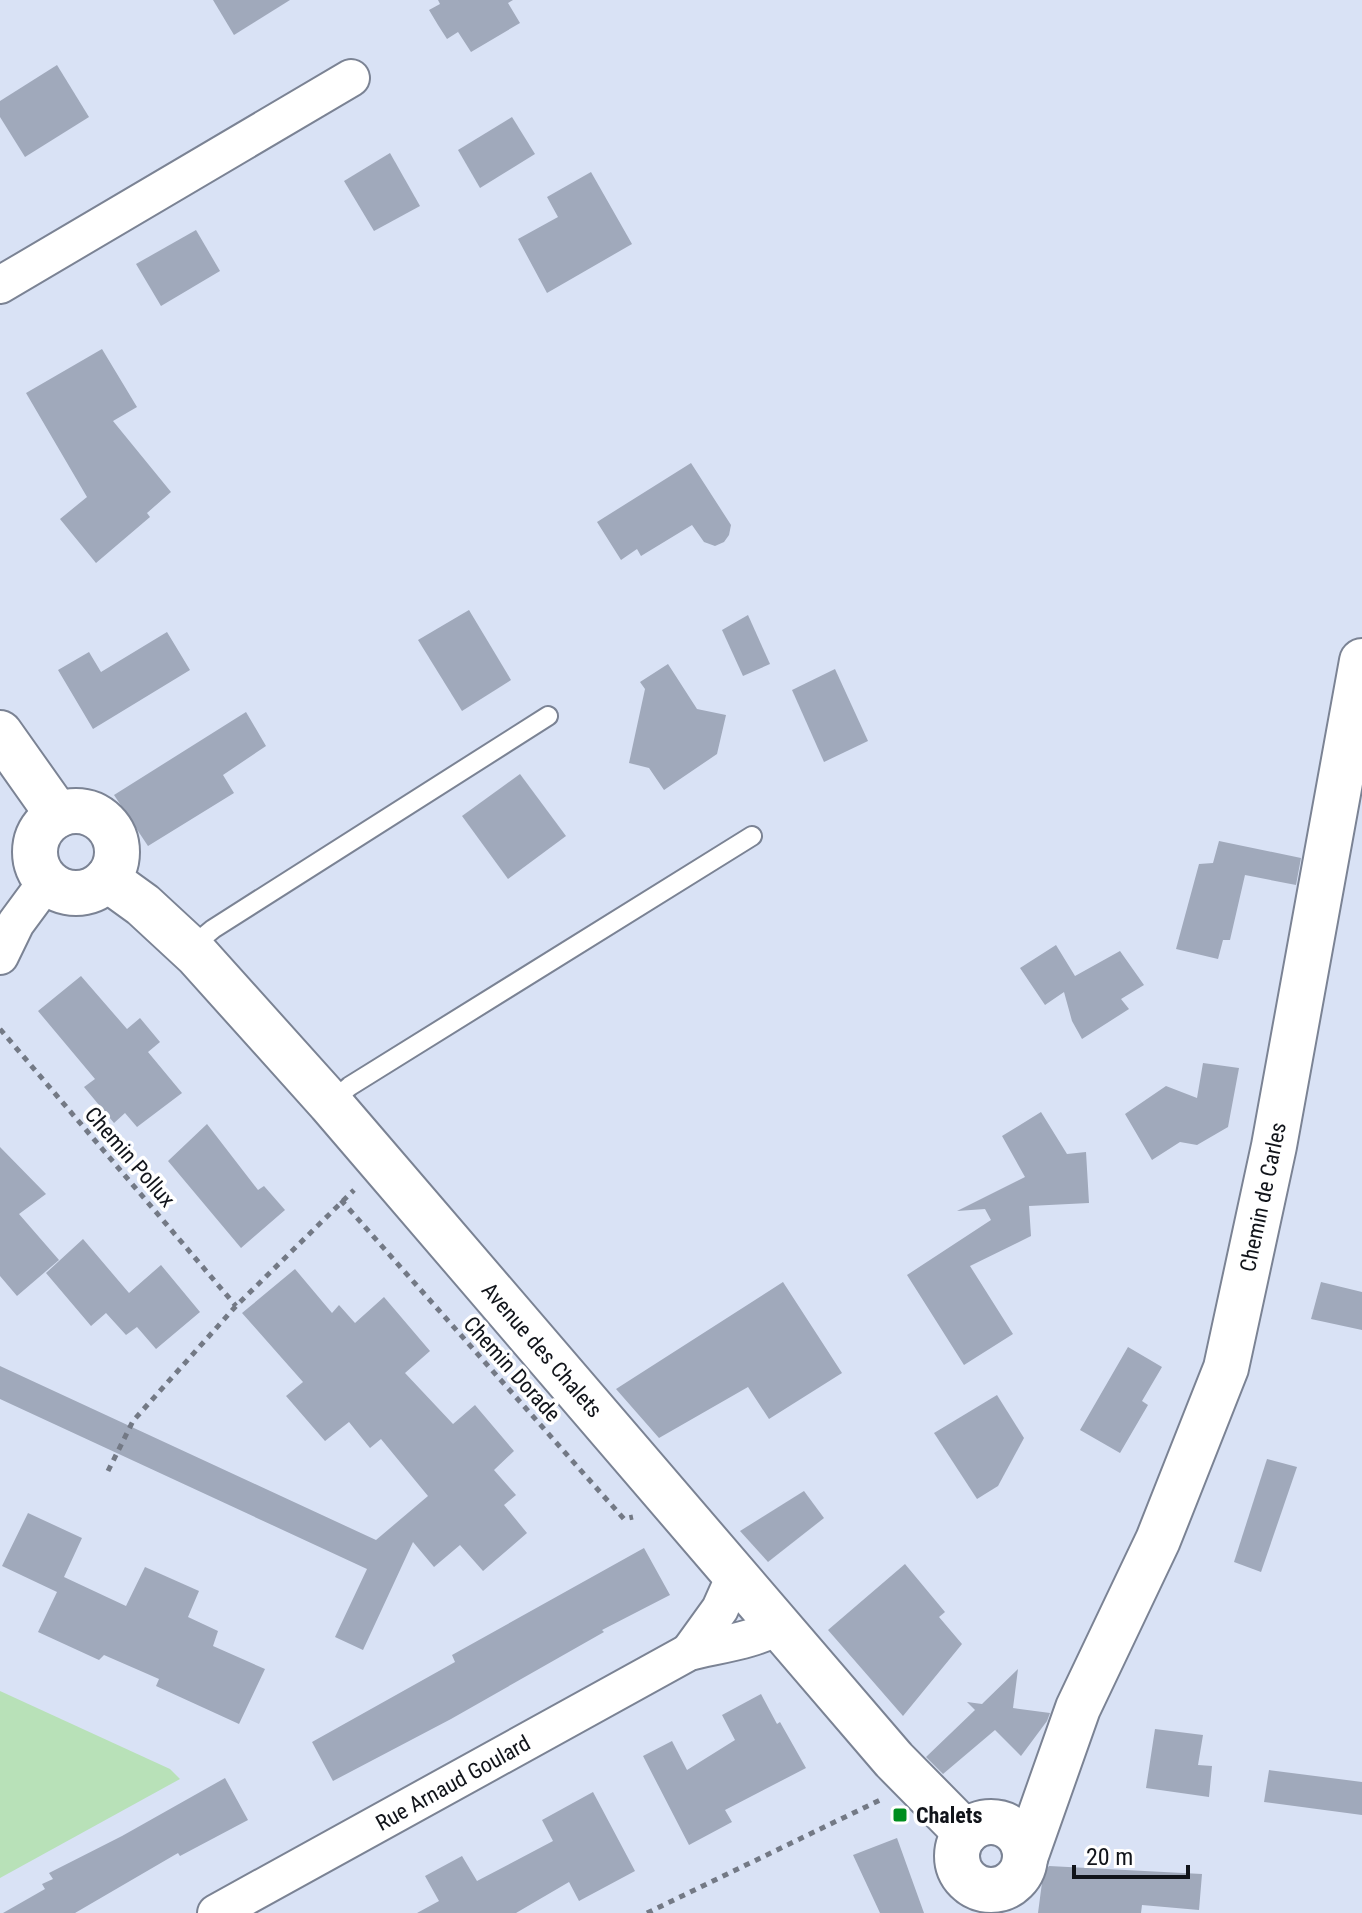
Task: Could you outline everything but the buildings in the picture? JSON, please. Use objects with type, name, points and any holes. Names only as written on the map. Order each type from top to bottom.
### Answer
[{"type":"street","points":[[0,285],[351,78]]},
{"type":"street","name":"Chemin de Carles","points":[[1025,1858],[1078,1708],[1158,1540],[1226,1368],[1274,1146],[1362,661]]},
{"type":"street","points":[[0,733],[58,815]]},
{"type":"street","points":[[73,811],[89,813],[103,821],[113,834],[117,849],[115,865],[107,879],[94,889],[78,893],[61,890],[47,881],[36,862],[36,840],[41,829],[58,815],[73,811]]},
{"type":"street","name":"Avenue des Chalets","points":[[107,879],[143,905],[190,948],[330,1103],[894,1760],[972,1829]]},
{"type":"street","points":[[0,956],[16,923],[47,881]]},
{"type":"street","name":"Rue Arnaud Goulard","points":[[689,1652],[720,1609],[728,1591],[740,1580]]},
{"type":"street","name":"Rue Arnaud Goulard","points":[[216,1913],[689,1652],[764,1636],[779,1625]]},
{"type":"street","name":"Chemin de Carles","points":[[972,1829],[1009,1799],[1078,1708]]},
{"type":"street","points":[[997,1823],[1006,1826],[1020,1839],[1025,1858],[1015,1880],[993,1902],[960,1870],[957,1851],[972,1829],[997,1823]]},
{"type":"lane","points":[[190,948],[213,929],[548,716]]},
{"type":"lane","points":[[330,1103],[350,1086],[752,836]]},
{"type":"path","name":"Chemin Pollux","points":[[0,1029],[236,1306]]},
{"type":"path","points":[[108,1471],[133,1421],[236,1306],[341,1200],[383,1166]]},
{"type":"path","name":"Chemin Dorade","points":[[341,1200],[624,1519],[675,1506]]},
{"type":"path","points":[[647,1913],[881,1800]]},
{"type":"green space","points":[[0,1691],[170,1769],[180,1779],[0,1878]]},
{"type":"place","name":"Chalets","points":[[900,1815]]}]
